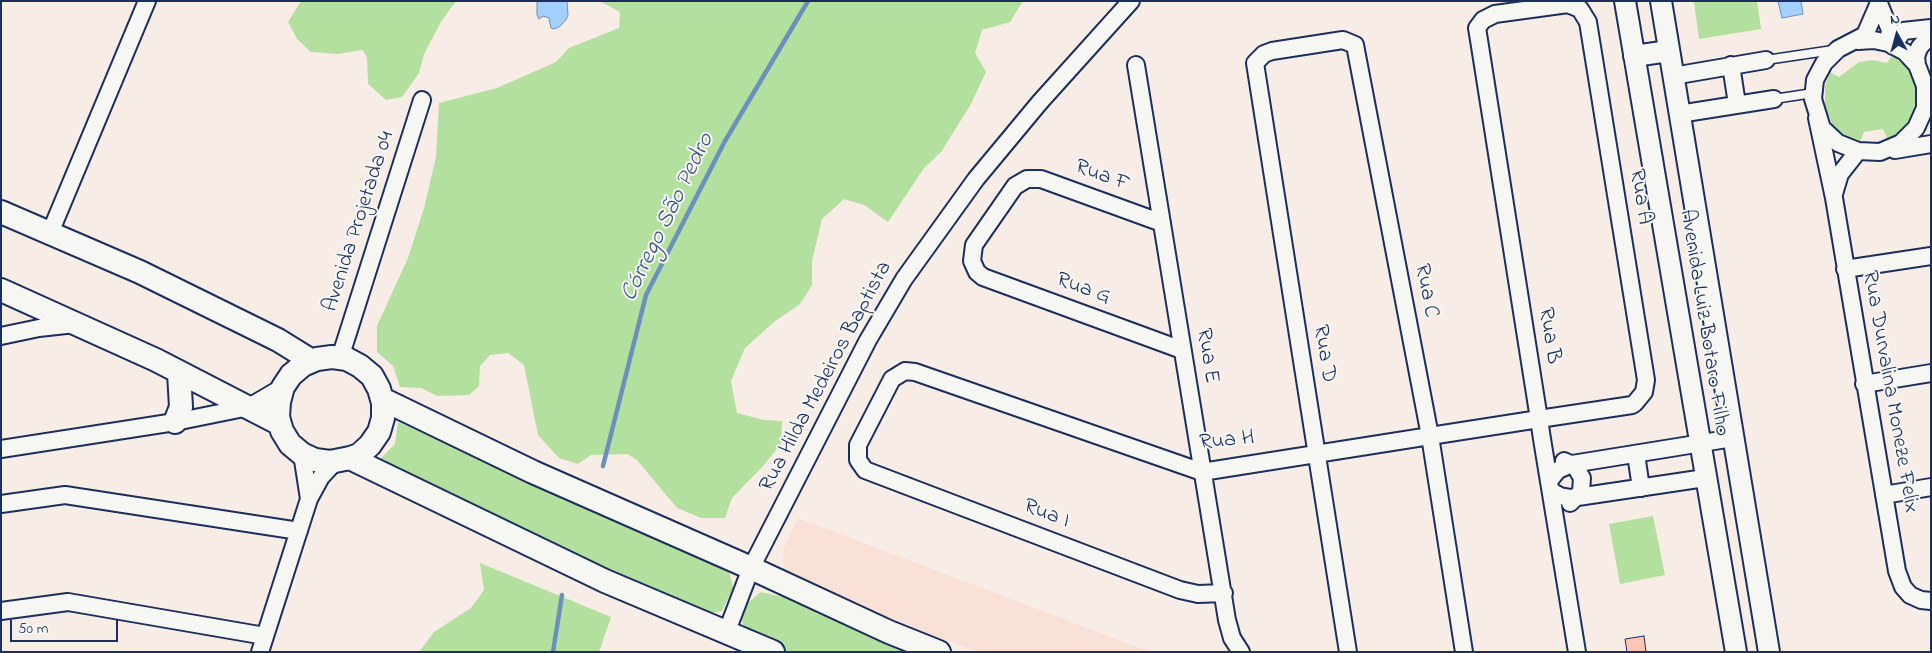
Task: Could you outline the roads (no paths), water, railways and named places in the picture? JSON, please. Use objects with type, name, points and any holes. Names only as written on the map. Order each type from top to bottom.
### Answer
[{"type":"main road","points":[[1,212],[158,281],[278,340],[312,361]]},
{"type":"main road","points":[[1,290],[179,373],[280,424]]},
{"type":"main road","points":[[343,460],[370,445],[379,432],[383,418],[382,398],[372,376],[360,366],[332,357],[312,361],[291,375],[283,387],[279,402],[280,424],[290,444],[302,454],[315,460],[343,460],[605,581],[773,652]]},
{"type":"main road","points":[[175,422],[181,407],[179,373]]},
{"type":"main road","points":[[382,398],[567,486],[889,632],[939,652]]},
{"type":"street","points":[[50,233],[147,1]]},
{"type":"street","name":"Rua Hilda Medeiros Baptista","points":[[727,631],[751,568],[868,340],[921,254],[976,179],[1022,123],[1131,1]]},
{"type":"street","name":"Avenida Luiz Botaro Filho","points":[[1625,1],[1699,444],[1736,652]]},
{"type":"street","name":"Avenida Luiz Botaro Filho","points":[[1661,1],[1769,652]]},
{"type":"street","points":[[1858,41],[1864,35],[1878,3]]},
{"type":"street","points":[[1878,3],[1890,30],[1891,44]]},
{"type":"street","name":"Rua A","points":[[1477,28],[1483,20],[1495,14],[1564,4],[1580,9],[1587,18],[1644,371],[1644,392],[1641,398],[1632,405],[1539,419]]},
{"type":"street","name":"Rua B","points":[[1477,28],[1577,652]]},
{"type":"street","points":[[1891,44],[1903,31],[1931,28]]},
{"type":"street","points":[[1917,65],[1916,57],[1919,48],[1931,34]]},
{"type":"street","name":"Rua C","points":[[1255,63],[1264,54],[1272,51],[1343,40],[1356,45],[1430,436],[1464,652]]},
{"type":"street","points":[[1880,152],[1905,140],[1926,124],[1924,80],[1917,65],[1905,52],[1891,44],[1874,40],[1858,41],[1838,50],[1818,71],[1813,93],[1817,118],[1822,128],[1838,143],[1858,152],[1880,152],[1931,144]]},
{"type":"street","points":[[1634,56],[1669,51]]},
{"type":"street","points":[[1673,76],[1766,60]]},
{"type":"street","name":"Rua D","points":[[1255,63],[1348,652]]},
{"type":"street","name":"Rua E","points":[[1136,65],[1202,472],[1232,638],[1240,651]]},
{"type":"street","points":[[1731,65],[1737,104]]},
{"type":"street","points":[[1679,114],[1774,99]]},
{"type":"street","name":"Avenida Projetada 04","points":[[340,358],[422,100]]},
{"type":"street","name":"Rua Durvalina Moneze Felix","points":[[1817,118],[1834,198],[1897,571],[1906,591],[1915,598],[1931,600]]},
{"type":"street","name":"Rua Durvalina Moneze Felix","points":[[1834,198],[1840,174],[1858,152]]},
{"type":"street","name":"Rua F","points":[[973,265],[971,257],[974,245],[1015,186],[1027,179],[1041,179],[1162,223]]},
{"type":"street","points":[[1845,269],[1931,256]]},
{"type":"street","name":"Rua G","points":[[973,265],[983,277],[1182,350]]},
{"type":"street","points":[[1,336],[38,328],[75,324]]},
{"type":"street","name":"Rua H","points":[[902,372],[915,372],[1202,472],[1539,419]]},
{"type":"street","name":"Rua I","points":[[902,372],[892,379],[858,445],[858,460],[865,470],[1180,590],[1198,594],[1224,593]]},
{"type":"street","points":[[1864,384],[1931,373]]},
{"type":"street","points":[[1,449],[175,422],[249,407],[283,387]]},
{"type":"street","points":[[1705,478],[1566,498],[1550,486],[1558,470],[1572,464],[1733,438]]},
{"type":"street","points":[[1542,439],[1554,455],[1572,464],[1580,471],[1582,478],[1582,488],[1564,510],[1557,527]]},
{"type":"street","points":[[302,454],[309,499]]},
{"type":"street","points":[[1636,454],[1641,488]]},
{"type":"street","points":[[260,652],[309,499],[321,476],[343,460]]},
{"type":"street","points":[[1884,495],[1931,487]]},
{"type":"street","points":[[1,504],[65,496],[299,531]]},
{"type":"street","points":[[1,611],[68,602],[265,636]]},
{"type":"lane","points":[[1766,60],[1838,50]]},
{"type":"lane","points":[[1774,99],[1813,93]]},
{"type":"water","points":[[537,1],[567,1],[568,15],[566,20],[559,27],[551,28],[549,18],[543,16],[539,19],[537,15]]},
{"type":"water","points":[[1778,1],[1801,1],[1803,14],[1782,18]]},
{"type":"waterway","name":"Córrego São Pedro","points":[[603,466],[646,295],[725,141],[808,1]]},
{"type":"waterway","name":"Córrego São Pedro","points":[[553,652],[562,595]]}]
